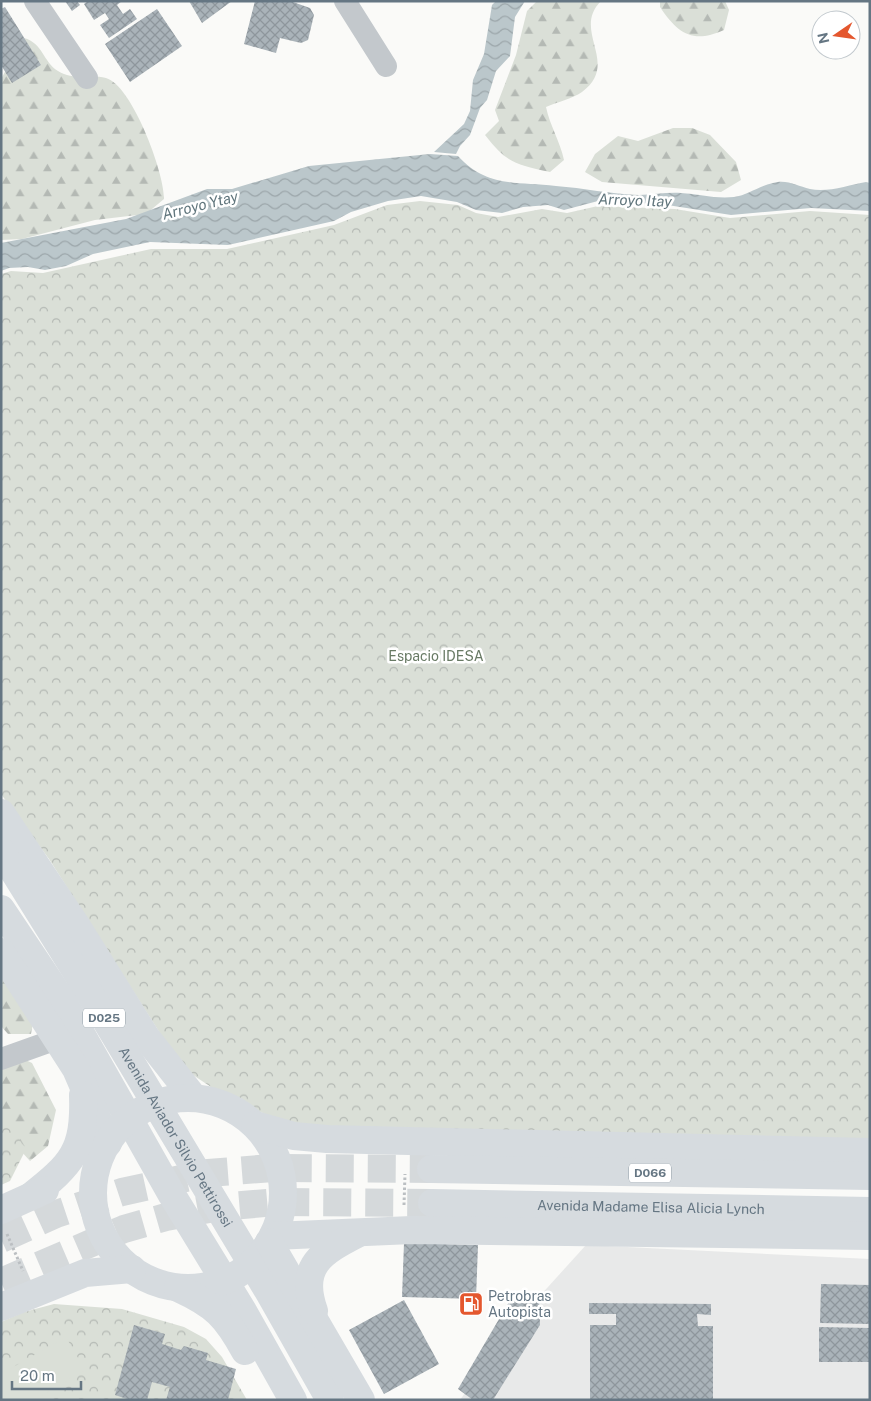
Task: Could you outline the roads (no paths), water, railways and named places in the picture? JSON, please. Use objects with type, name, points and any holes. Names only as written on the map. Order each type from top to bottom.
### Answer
[{"type":"highway","points":[[1,813],[76,925],[146,1037],[194,1098]]},
{"type":"highway","name":"Avenida Aviador Silvio Pettirossi","points":[[1,851],[87,989],[270,1294],[330,1400]]},
{"type":"highway","name":"Avenida Aviador Silvio Pettirossi","points":[[1,908],[62,1000],[172,1195],[243,1311],[293,1400]]},
{"type":"highway","points":[[1,952],[76,1070],[103,1154]]},
{"type":"highway","points":[[3,1219],[63,1171],[77,1149],[84,1123],[84,1104],[76,1070]]},
{"type":"highway","points":[[177,1288],[204,1286],[230,1278],[245,1269],[259,1257],[271,1239],[282,1203],[283,1186],[274,1153],[255,1125],[237,1111],[216,1102],[194,1098],[174,1099],[154,1104],[136,1113],[120,1127],[103,1154],[93,1188],[95,1211],[102,1233],[115,1253],[132,1269],[146,1278],[203,1299],[220,1313],[232,1327],[273,1400]]},
{"type":"highway","points":[[255,1125],[294,1136],[327,1139],[870,1152]]},
{"type":"highway","points":[[30,1197],[103,1154]]},
{"type":"highway","name":"D066","points":[[418,1169],[870,1176]]},
{"type":"highway","name":"Avenida Madame Elisa Alicia Lynch","points":[[432,1203],[870,1211]]},
{"type":"highway","points":[[271,1239],[362,1231],[870,1236]]},
{"type":"highway","points":[[319,1326],[309,1297],[310,1275],[317,1259],[331,1247],[362,1231]]},
{"type":"highway","points":[[271,1239],[361,1400]]},
{"type":"highway","points":[[1,1307],[85,1273],[132,1269]]},
{"type":"street","points":[[35,1],[87,78]]},
{"type":"street","points":[[345,1],[386,66]]},
{"type":"street","points":[[1,1058],[57,1039]]},
{"type":"water","points":[[496,1],[525,1],[515,17],[510,56],[496,71],[487,100],[480,108],[470,135],[460,146],[456,154],[434,152],[464,124],[470,111],[473,80],[484,54],[492,5]]},
{"type":"water","points":[[430,154],[458,156],[480,173],[503,181],[644,195],[676,193],[734,197],[778,182],[787,182],[810,189],[824,190],[866,182],[870,183],[870,211],[811,208],[731,215],[661,204],[598,201],[564,210],[548,205],[523,207],[502,213],[476,210],[457,202],[421,196],[388,201],[351,212],[334,221],[228,245],[150,242],[93,254],[66,266],[45,270],[28,267],[9,268],[1,271],[1,243],[126,219],[207,189],[232,189],[309,166]]},
{"type":"tunnel","points":[[1,1239],[56,1214],[122,1192],[208,1173],[272,1168],[431,1169]]},
{"type":"tunnel","points":[[1,1282],[124,1229],[166,1217],[220,1207],[277,1202],[432,1203]]},
{"type":"place","name":"Petrobras Autopista","points":[[471,1304]]},
{"type":"water label","name":"Arroyo Itay","points":[[635,200]]},
{"type":"water label","name":"Arroyo Ytay","points":[[200,205]]},
{"type":"park label","name":"Espacio IDESA","points":[[436,656]]}]
